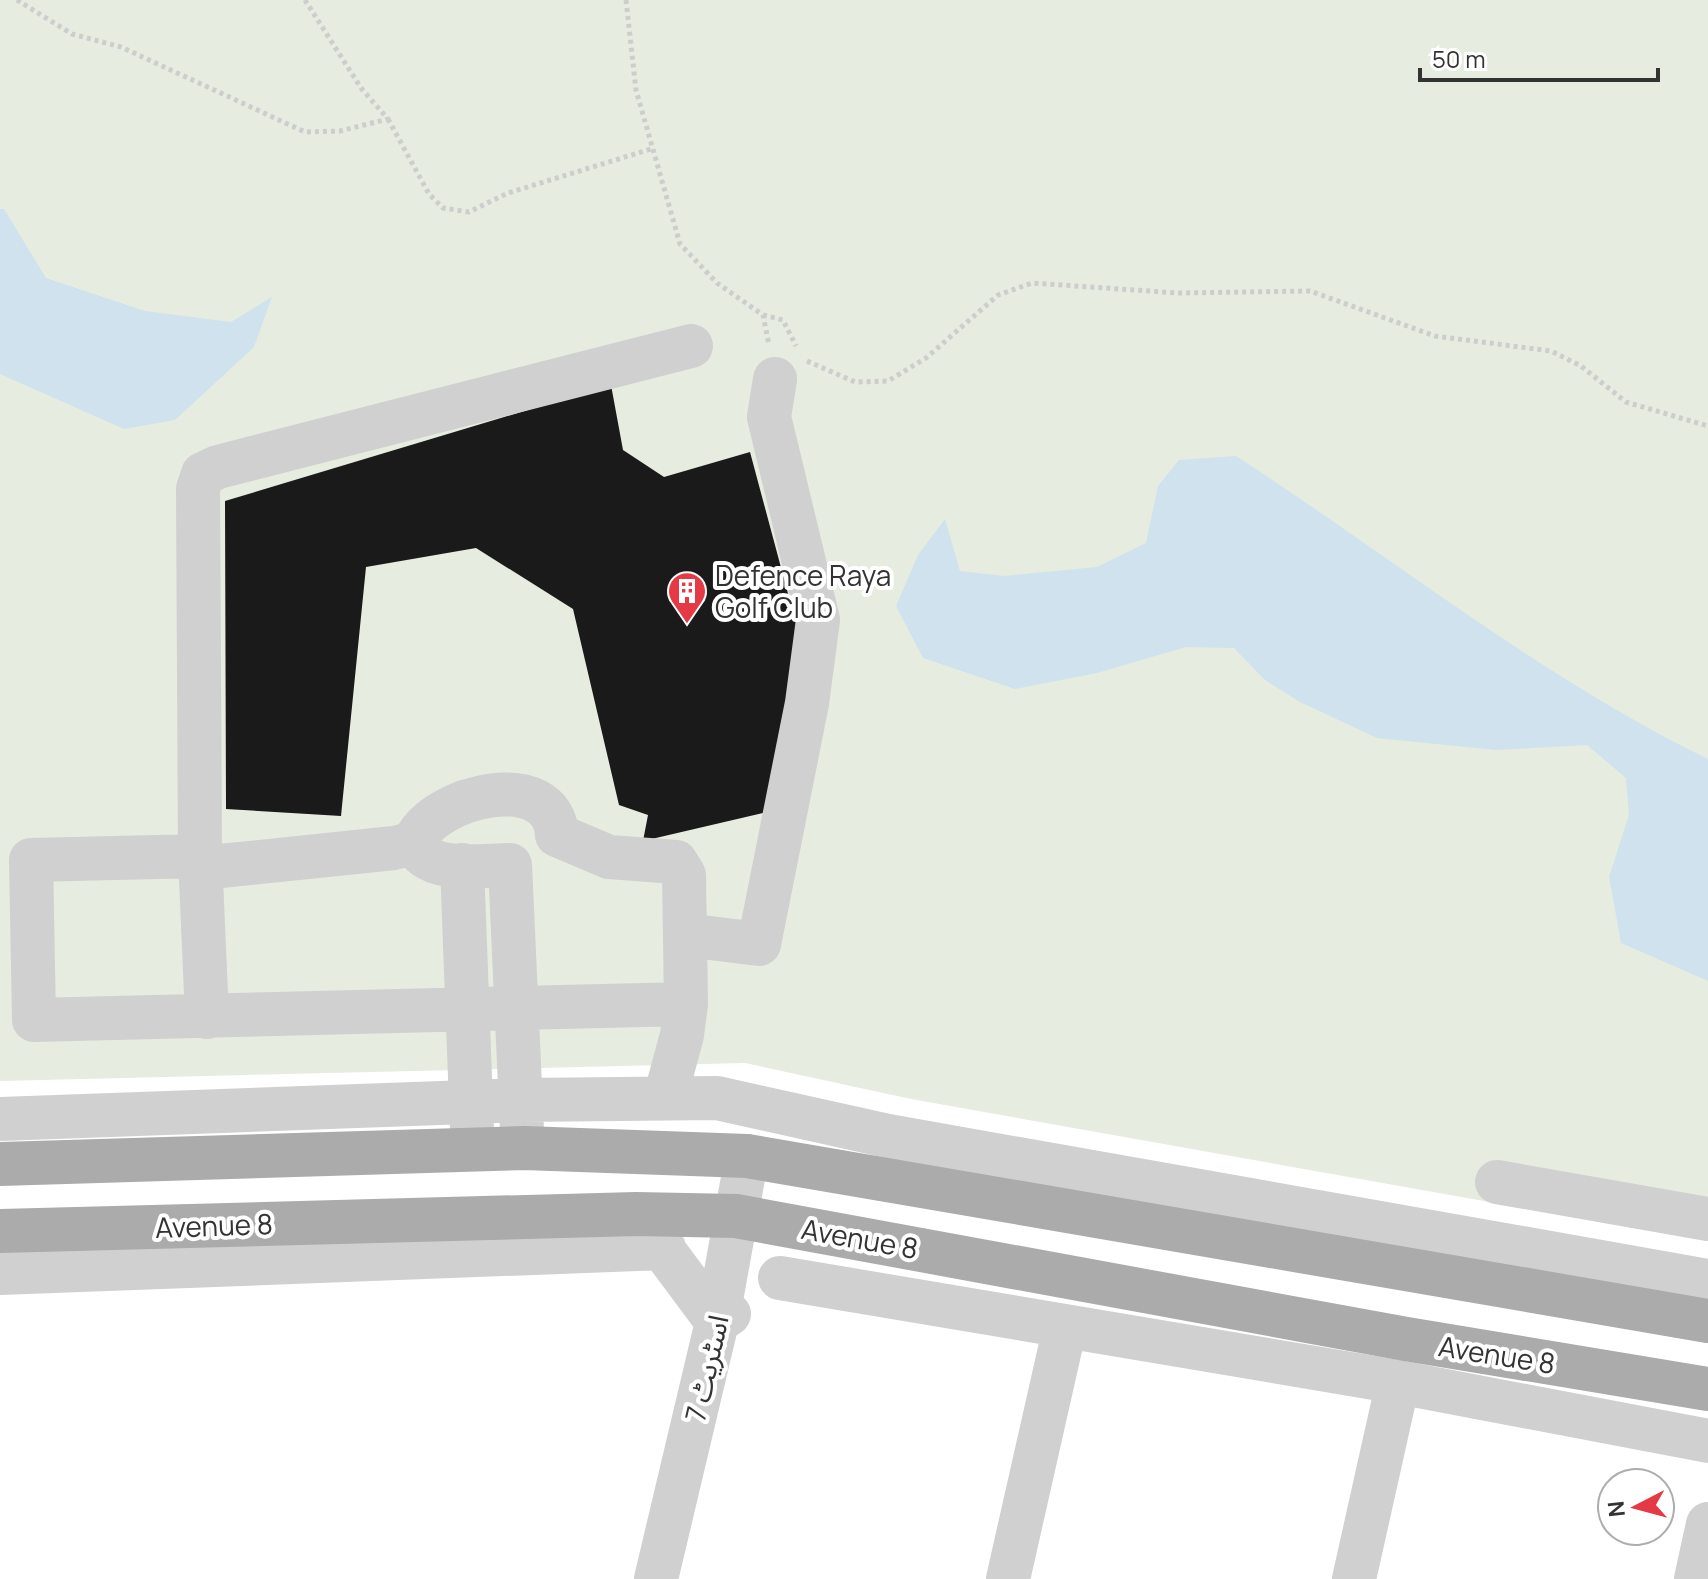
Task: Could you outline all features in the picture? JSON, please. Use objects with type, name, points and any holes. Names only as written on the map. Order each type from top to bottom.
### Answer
[{"type":"main road","points":[[0,1164],[524,1148],[747,1156],[1708,1321]]},
{"type":"main road","name":"Avenue 8","points":[[0,1231],[636,1214],[736,1216],[862,1237],[1113,1287],[1708,1389]]},
{"type":"street","points":[[207,1017],[200,862],[198,489],[203,474],[218,467],[691,346]]},
{"type":"street","points":[[685,935],[759,944],[807,703],[818,620],[769,417],[775,379]]},
{"type":"street","points":[[497,794],[522,796],[544,805],[556,820],[557,835],[549,853],[537,862],[510,865],[435,862],[420,855],[414,843],[419,831],[467,799],[497,794]]},
{"type":"street","points":[[557,835],[609,857],[676,862],[684,875],[686,1004],[682,1035],[665,1098]]},
{"type":"street","points":[[414,843],[376,850],[200,862],[31,860],[34,1020],[686,1004]]},
{"type":"street","points":[[462,865],[472,1151]]},
{"type":"street","points":[[510,865],[524,1148]]},
{"type":"street","points":[[0,1119],[521,1100],[717,1098],[888,1136],[1708,1281]]},
{"type":"street","name":"اسٹریٹ 7","points":[[656,1579],[717,1322],[747,1156]]},
{"type":"street","points":[[1497,1182],[1708,1219]]},
{"type":"street","points":[[636,1214],[717,1322],[780,1278],[862,1237]]},
{"type":"street","points":[[0,1273],[664,1248]]},
{"type":"street","points":[[780,1278],[1398,1382],[1708,1441]]},
{"type":"street","points":[[1008,1579],[1065,1327]]},
{"type":"street","points":[[1354,1579],[1398,1382]]},
{"type":"street","points":[[1696,1579],[1708,1524]]},
{"type":"path","points":[[17,0],[72,34],[121,47],[305,132],[340,131],[388,119]]},
{"type":"path","points":[[305,0],[361,88],[388,119],[429,194],[443,208],[469,212],[508,193],[651,149]]},
{"type":"path","points":[[626,0],[636,90],[680,244],[717,283],[763,315],[783,320],[807,361],[855,382],[888,381],[926,358],[998,295],[1032,283],[1178,293],[1310,291],[1435,336],[1551,351],[1581,366],[1626,402],[1708,426]]},
{"type":"path","points":[[763,315],[775,379]]},
{"type":"shaded area","name":"Defence Raya Golf Club","points":[[0,0],[1708,0],[1708,1241],[911,1099],[745,1063],[0,1081]]},
{"type":"water","points":[[0,209],[4,209],[46,278],[145,311],[231,322],[272,297],[254,347],[175,420],[124,429],[0,374]]},
{"type":"water","points":[[1236,456],[1526,654],[1585,691],[1708,759],[1708,981],[1621,943],[1609,877],[1629,815],[1626,778],[1587,745],[1496,750],[1377,738],[1300,702],[1265,680],[1234,648],[1186,647],[1097,673],[1015,689],[923,658],[896,606],[918,555],[945,519],[960,571],[1004,576],[1097,567],[1146,543],[1158,486],[1179,460]]},
{"type":"building","name":"Defence Raya Golf Club","points":[[611,385],[623,450],[664,477],[750,452],[801,642],[771,811],[643,841],[648,815],[619,805],[573,609],[476,548],[366,567],[341,816],[226,809],[225,501]]},
{"type":"place","name":"Defence Raya Golf Club","points":[[687,625]]}]
